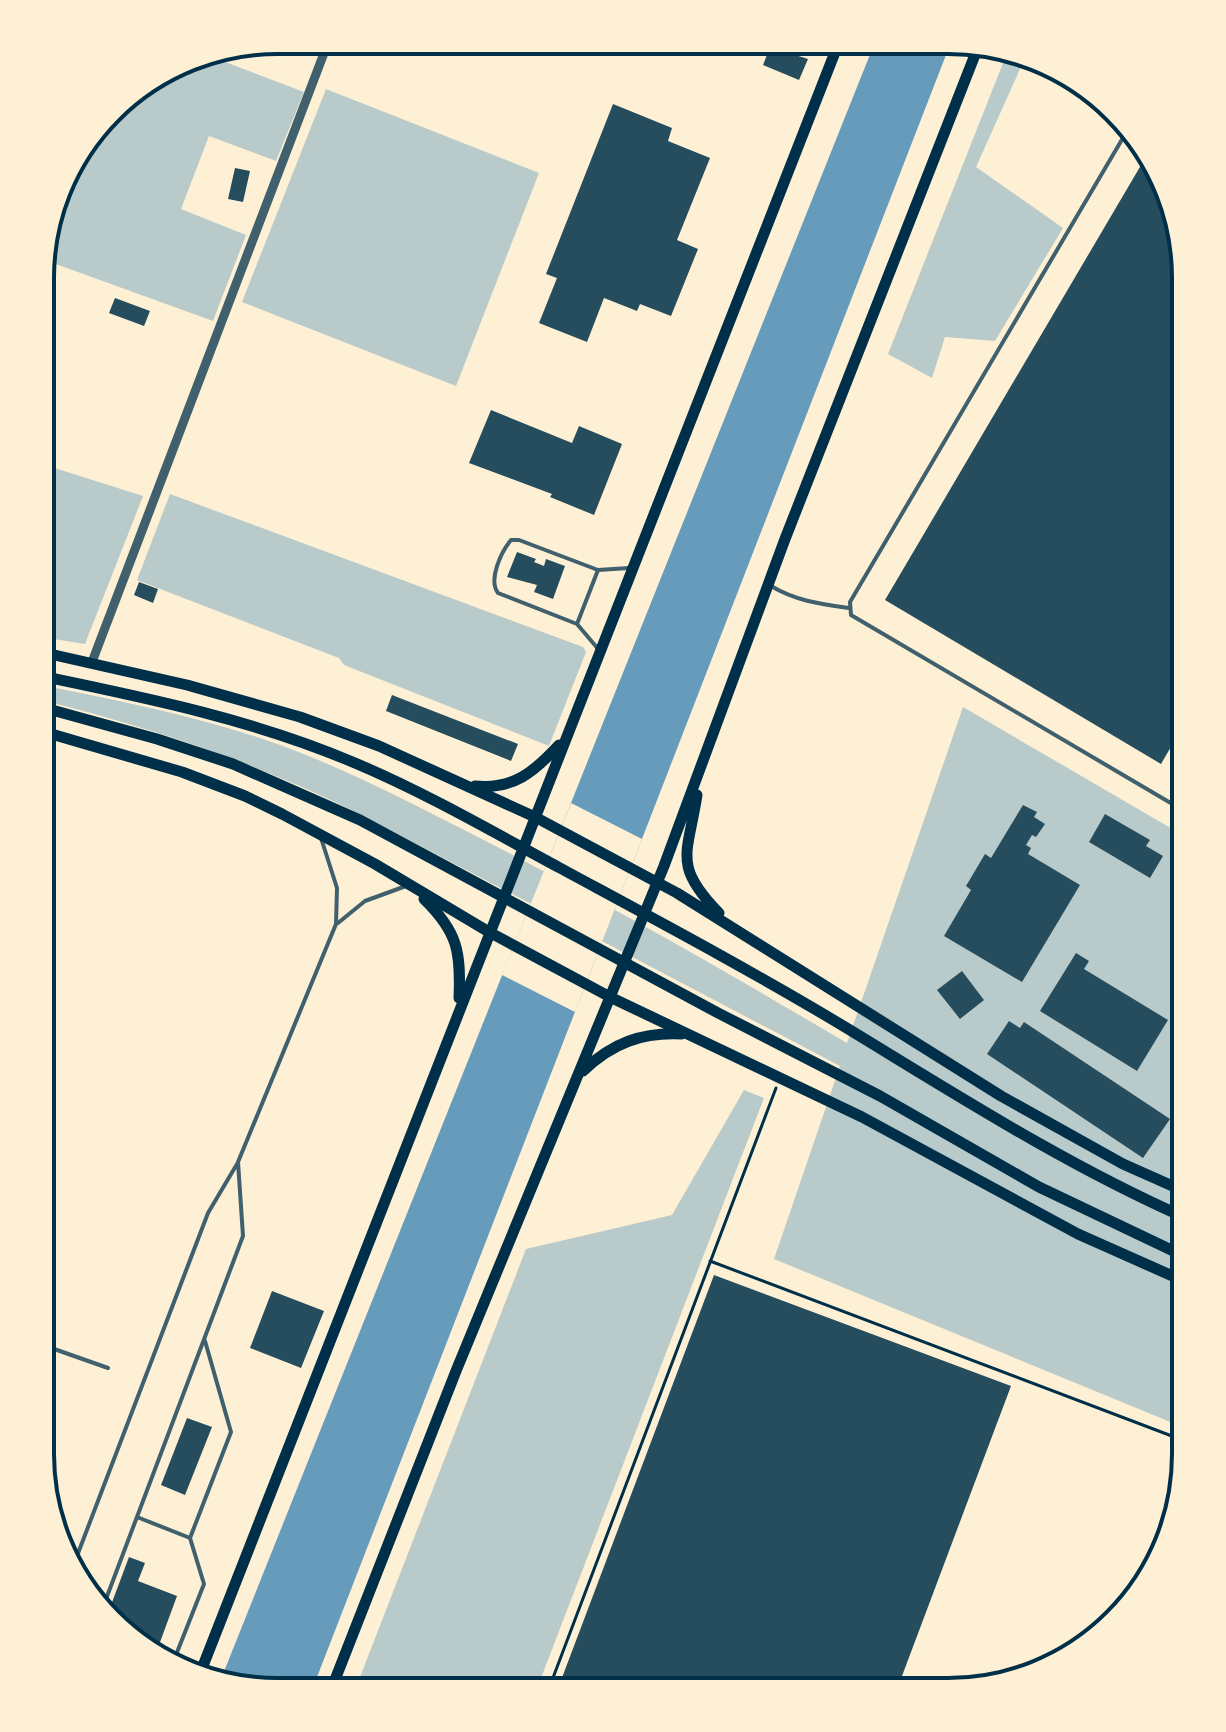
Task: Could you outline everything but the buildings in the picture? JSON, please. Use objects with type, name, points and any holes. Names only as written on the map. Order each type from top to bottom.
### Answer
[{"type":"main road","points":[[203,1665],[834,54]]},
{"type":"main road","points":[[336,1678],[456,1371],[658,882],[768,585],[975,56]]},
{"type":"main road","points":[[54,655],[216,692],[300,717],[379,746],[535,817],[658,882],[729,924],[1001,1096],[1123,1164],[1172,1186]]},
{"type":"main road","points":[[54,679],[152,700],[267,732],[353,762],[446,807],[739,964],[1056,1154],[1172,1212]]},
{"type":"main road","points":[[54,711],[157,739],[260,775],[336,809],[880,1096],[1052,1193],[1172,1250]]},
{"type":"main road","points":[[54,735],[194,776],[245,796],[318,832],[489,932],[612,998],[901,1137],[1078,1234],[1172,1276]]},
{"type":"main road","points":[[466,785],[484,787],[515,783],[536,769],[564,739]]},
{"type":"main road","points":[[701,770],[687,838],[687,868],[696,887],[729,924]]},
{"type":"main road","points":[[409,885],[437,911],[453,932],[459,970],[459,1010]]},
{"type":"main road","points":[[579,1074],[603,1053],[628,1040],[658,1034],[687,1034]]},
{"type":"street","points":[[92,662],[324,54]]},
{"type":"lane","points":[[1123,138],[849,608],[851,615],[1172,804]]},
{"type":"lane","points":[[599,650],[577,624],[498,593],[493,580],[506,546],[511,540],[519,540],[598,570],[632,568]]},
{"type":"lane","points":[[577,624],[598,570]]},
{"type":"lane","points":[[768,585],[807,602],[849,608]]},
{"type":"lane","points":[[78,1554],[208,1213],[238,1162],[336,924],[337,888],[331,861],[318,832]]},
{"type":"lane","points":[[336,924],[365,901],[409,885]]},
{"type":"lane","points":[[106,1598],[243,1236],[238,1162]]},
{"type":"lane","points":[[177,1653],[204,1584],[190,1538],[231,1432],[204,1338]]},
{"type":"lane","points":[[54,1349],[108,1368]]},
{"type":"lane","points":[[137,1517],[190,1538]]},
{"type":"path","points":[[553,1678],[780,1078]]},
{"type":"path","points":[[710,1261],[1172,1436]]},
{"type":"shaded area","points":[[224,61],[304,92],[276,161],[209,136],[181,209],[246,235],[213,321],[55,264],[62,220],[71,192],[84,166],[109,130],[141,100],[166,84],[192,71]]},
{"type":"shaded area","points":[[1004,61],[1021,67],[976,167],[1063,228],[995,341],[945,337],[932,378],[888,354]]},
{"type":"shaded area","points":[[326,89],[539,173],[456,386],[242,302]]},
{"type":"shaded area","points":[[54,468],[143,496],[85,644],[54,639]]},
{"type":"shaded area","points":[[170,494],[583,647],[586,652],[549,746],[344,665],[339,658],[137,580]]},
{"type":"shaded area","points":[[54,688],[206,722],[288,748],[343,771],[570,885],[847,1043],[963,707],[1172,829],[1172,1423],[774,1259],[840,1066],[352,810],[276,776],[121,722],[54,704]]},
{"type":"shaded area","points":[[744,1090],[764,1098],[541,1678],[360,1678],[526,1249],[672,1215]]},
{"type":"water","points":[[870,54],[946,54],[317,1678],[248,1676],[224,1671]]},
{"type":"pier","points":[[571,803],[642,839],[575,1012],[502,975]]}]
